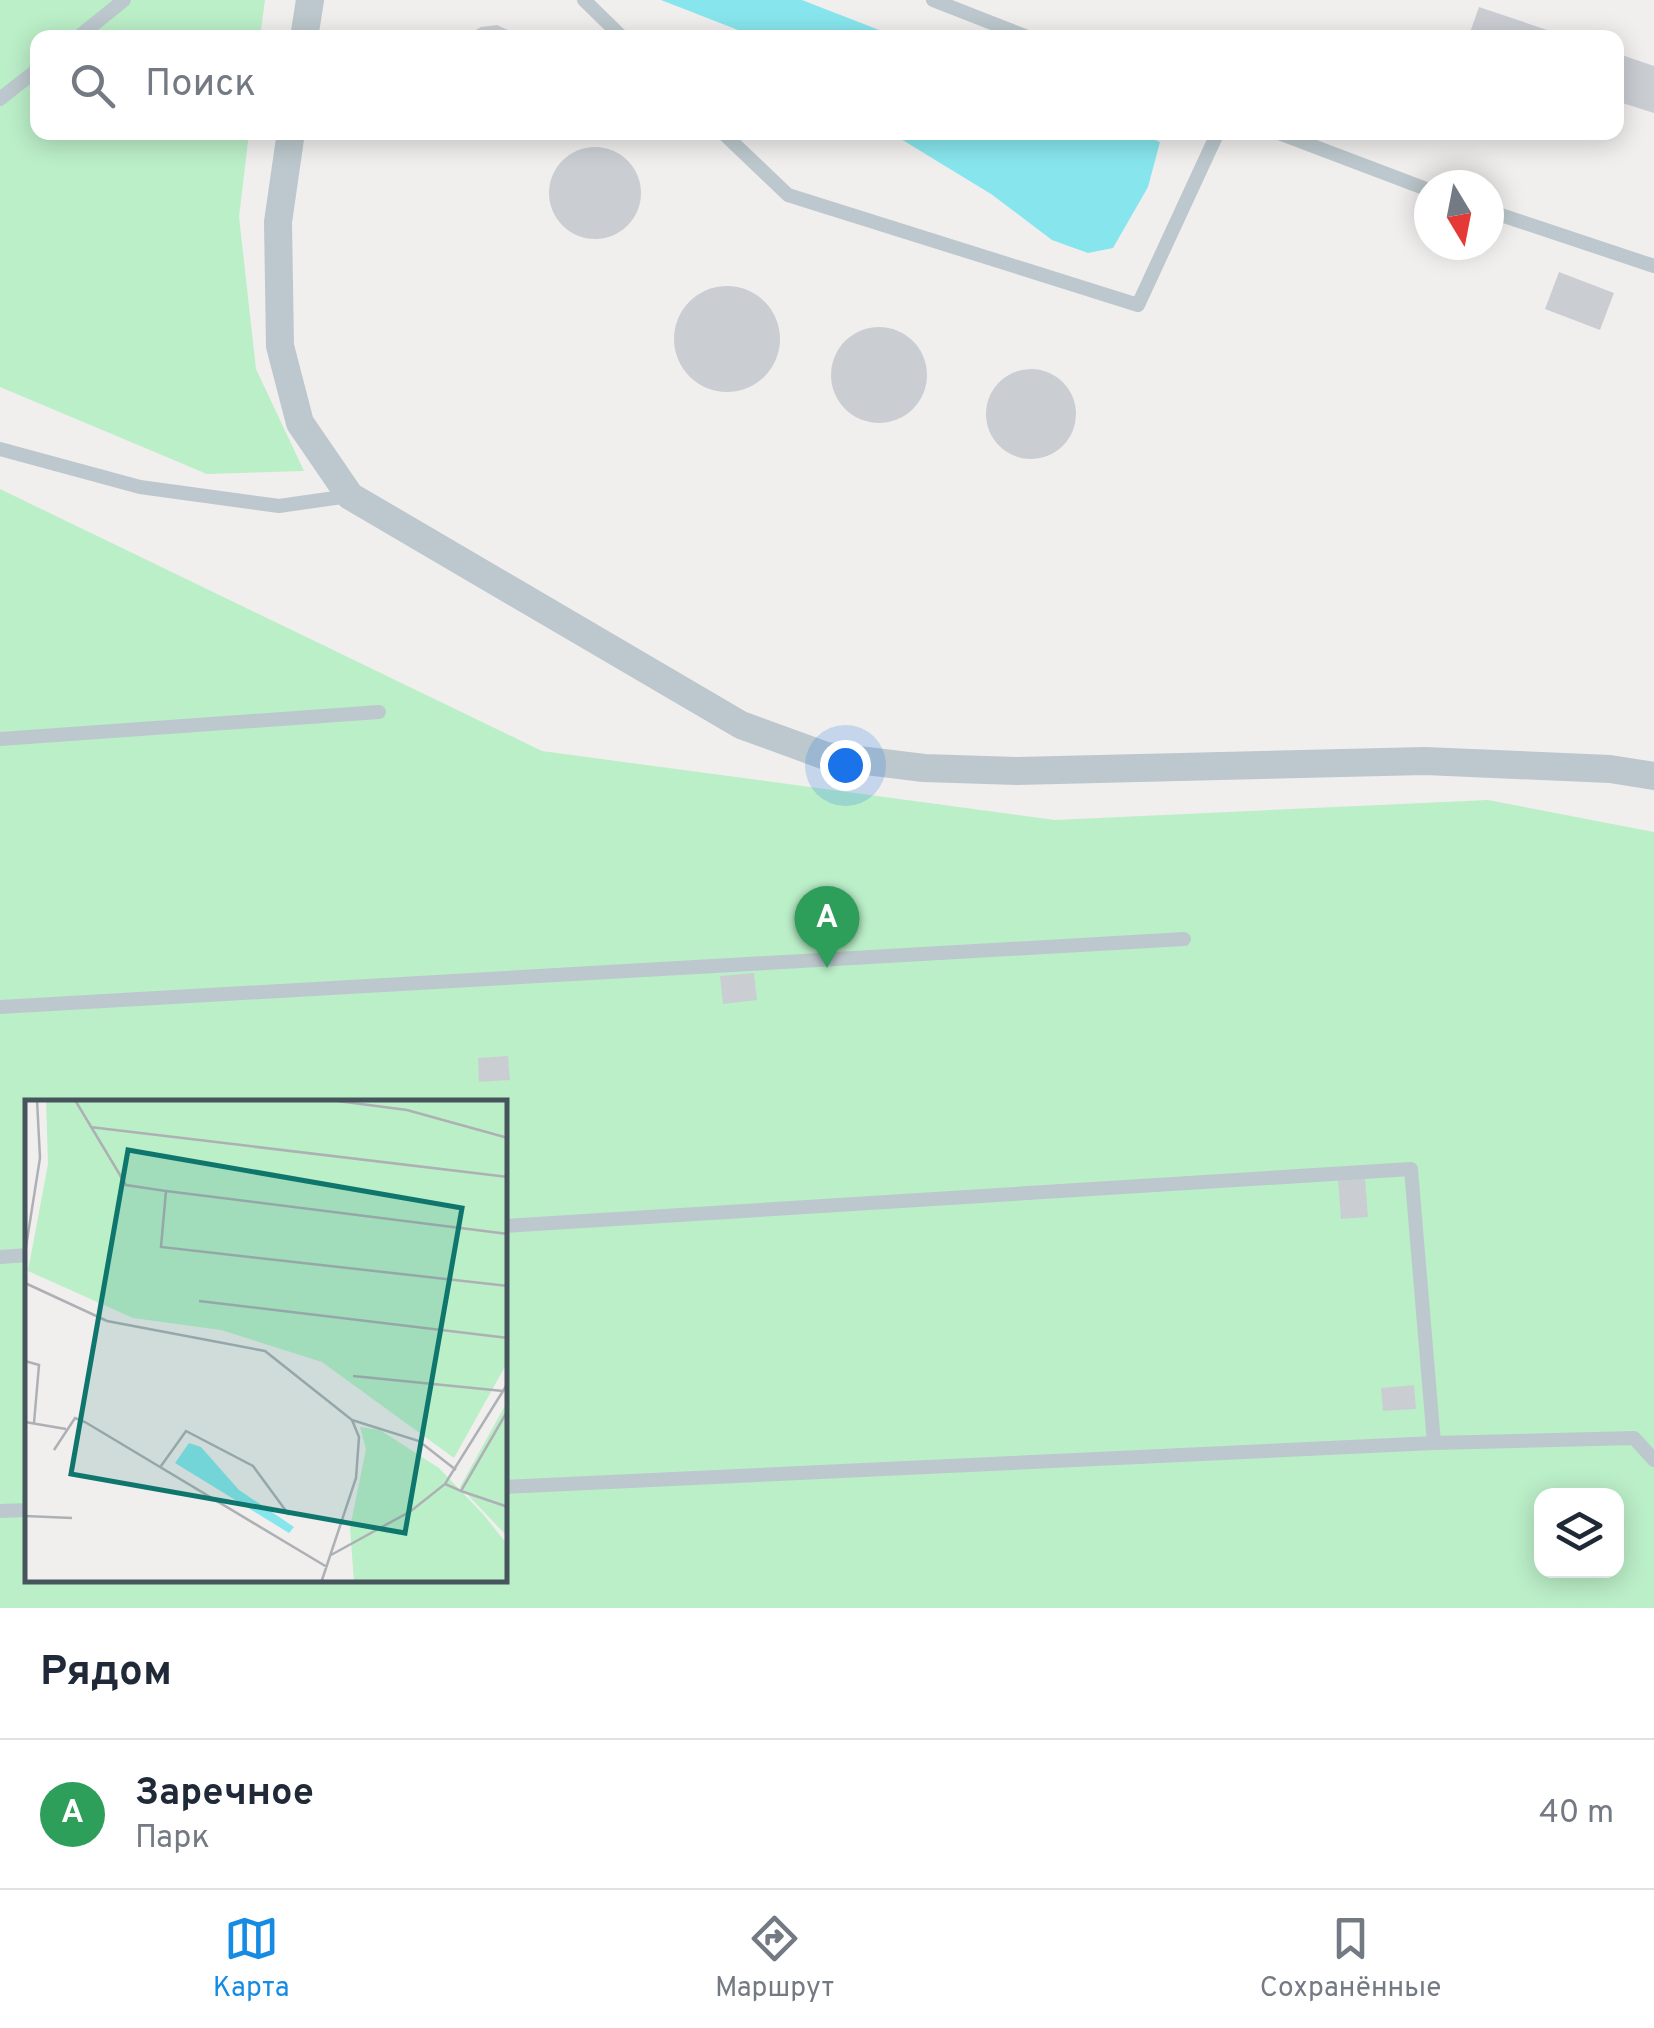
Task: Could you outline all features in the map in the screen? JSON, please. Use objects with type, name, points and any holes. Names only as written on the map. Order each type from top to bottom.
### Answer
[{"type":"street","points":[[305,30],[310,0]]},
{"type":"street","points":[[290,140],[278,222],[280,346],[300,422],[350,496],[741,725],[826,756],[1017,772],[1425,761],[1610,768],[1654,776]]},
{"type":"lane","points":[[87,30],[124,0]]},
{"type":"lane","points":[[584,0],[615,30]]},
{"type":"lane","points":[[933,0],[1010,30]]},
{"type":"lane","points":[[0,99],[30,75]]},
{"type":"lane","points":[[730,140],[788,195],[1138,305],[1214,140]]},
{"type":"lane","points":[[1297,140],[1414,184]]},
{"type":"lane","points":[[1504,216],[1654,266]]},
{"type":"lane","points":[[0,448],[140,488],[279,506],[350,496]]},
{"type":"lane","points":[[0,739],[379,712]]},
{"type":"lane","points":[[0,1007],[1184,939]]},
{"type":"lane","points":[[508,1226],[1411,1169],[1434,1443]]},
{"type":"lane","points":[[0,1257],[25,1255]]},
{"type":"lane","points":[[508,1487],[1434,1443],[1634,1438],[1654,1460]]},
{"type":"lane","points":[[0,1511],[25,1510]]},
{"type":"green space","points":[[0,0],[265,0],[261,30],[30,30],[30,140],[248,140],[239,217],[256,369],[304,471],[207,474],[0,387]]},
{"type":"green space","points":[[0,489],[542,751],[1055,820],[1488,800],[1654,832],[1654,1608],[0,1608]]},
{"type":"water","points":[[661,0],[802,0],[879,30],[738,30]]},
{"type":"water","points":[[902,140],[1160,142],[1148,187],[1113,248],[1088,253],[1052,240],[991,194]]},
{"type":"building","points":[[1479,7],[1547,30],[1471,30]]},
{"type":"building","points":[[497,25],[508,30],[476,30]]},
{"type":"building","points":[[1624,56],[1654,66],[1654,113],[1624,104]]},
{"type":"building","points":[[595,147],[613,151],[627,161],[637,175],[641,193],[637,211],[627,225],[613,235],[595,239],[577,235],[563,225],[553,211],[549,193],[553,175],[563,161],[577,151]]},
{"type":"building","points":[[1559,272],[1614,293],[1600,330],[1545,309]]},
{"type":"building","points":[[727,286],[747,290],[764,302],[776,319],[780,339],[776,359],[764,376],[747,388],[727,392],[707,388],[690,376],[678,359],[674,339],[678,319],[690,302],[707,290]]},
{"type":"building","points":[[879,327],[897,330],[913,341],[924,357],[924,393],[913,409],[897,420],[879,423],[861,420],[845,409],[834,393],[831,375],[834,357],[845,341],[861,330]]},
{"type":"building","points":[[1031,369],[1056,377],[1068,389],[1076,414],[1068,439],[1056,451],[1031,459],[1006,451],[994,439],[986,414],[994,389],[1006,377]]},
{"type":"building","points":[[754,973],[757,1000],[723,1004],[720,976]]},
{"type":"building","points":[[508,1056],[510,1080],[479,1082],[478,1058]]},
{"type":"building","points":[[1365,1178],[1368,1217],[1341,1219],[1338,1180]]},
{"type":"building","points":[[1414,1385],[1416,1409],[1383,1411],[1381,1388]]},
{"type":"place","name":"Заречное","points":[[827,968]]}]
